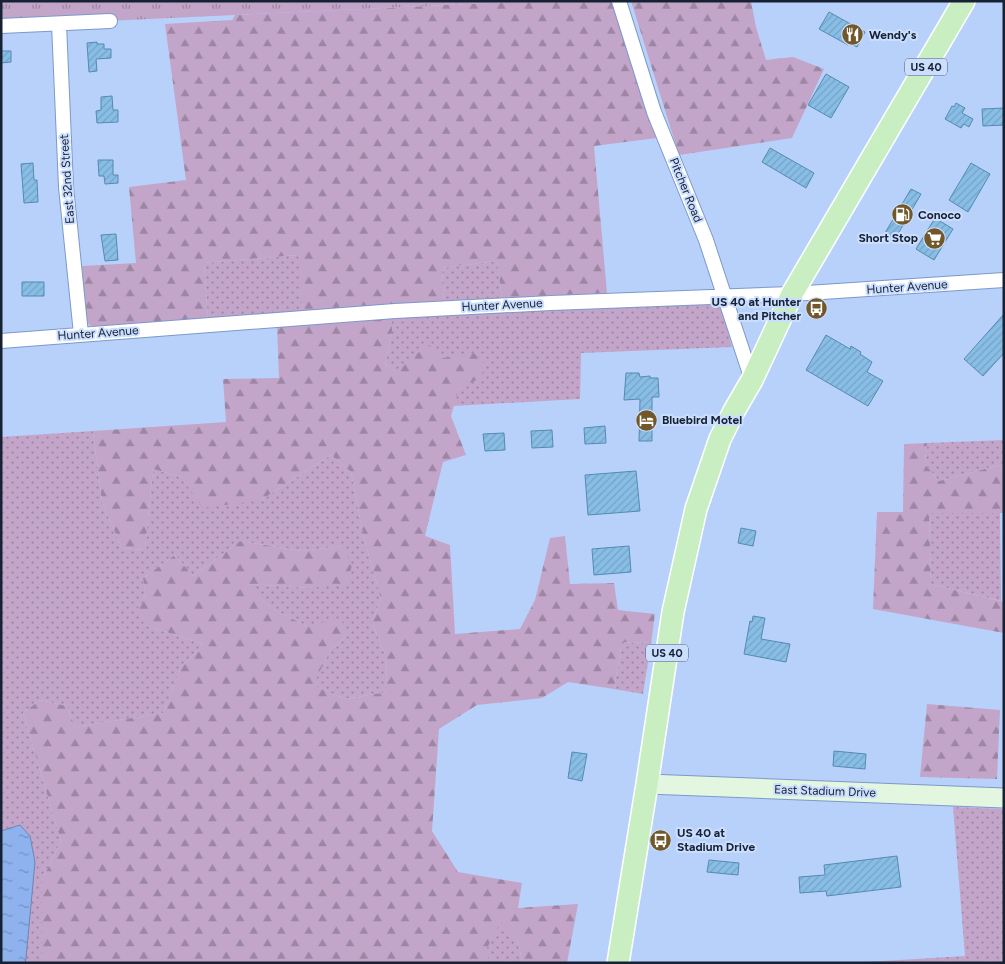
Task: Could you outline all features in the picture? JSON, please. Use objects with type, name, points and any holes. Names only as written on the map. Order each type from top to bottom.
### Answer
[{"type":"main road","name":"US 40","points":[[618,963],[673,612],[696,508],[720,439],[752,380],[792,294],[964,1]]},
{"type":"main road","name":"East Stadium Drive","points":[[647,784],[1004,798]]},
{"type":"street","name":"Pitcher Road","points":[[619,1],[654,112],[706,240],[752,380]]},
{"type":"street","points":[[1,26],[110,21]]},
{"type":"street","name":"East 32nd Street","points":[[59,24],[66,187],[81,334]]},
{"type":"street","name":"Hunter Avenue","points":[[1,341],[404,311],[551,303],[792,294],[1004,280]]},
{"type":"green space","points":[[1,1],[532,1],[1,26]]},
{"type":"green space","points":[[532,1],[613,1],[657,138],[594,146],[607,293],[502,298],[497,261],[442,268],[444,301],[303,311],[298,255],[204,263],[208,320],[96,327],[89,325],[86,318],[82,266],[136,263],[129,187],[186,180],[165,24],[232,20],[235,15]]},
{"type":"green space","points":[[631,1],[751,1],[756,27],[766,60],[793,57],[824,69],[792,138],[679,155]]},
{"type":"green space","points":[[299,255],[303,311],[208,320],[204,263]]},
{"type":"green space","points":[[497,261],[502,298],[444,301],[442,268]]},
{"type":"green space","points":[[717,303],[722,309],[732,347],[581,353],[580,399],[453,406],[459,388],[396,372],[385,364],[392,333],[392,318]]},
{"type":"green space","points":[[392,318],[392,333],[385,364],[396,372],[428,344],[443,358],[474,353],[485,364],[481,378],[459,388],[451,416],[466,455],[443,462],[425,536],[450,545],[455,634],[520,629],[535,600],[550,538],[565,536],[570,584],[614,583],[618,610],[655,614],[651,643],[622,642],[614,689],[568,682],[542,698],[477,705],[439,729],[432,831],[458,872],[522,883],[518,908],[578,904],[567,963],[522,963],[519,943],[501,922],[487,948],[488,963],[42,963],[42,880],[61,841],[23,713],[40,700],[67,706],[75,727],[163,713],[181,668],[203,644],[145,625],[136,610],[146,599],[143,578],[175,555],[193,576],[240,541],[302,551],[342,546],[352,565],[347,584],[311,588],[247,584],[272,609],[307,626],[341,618],[347,636],[331,649],[313,685],[345,699],[387,692],[386,656],[372,622],[381,599],[363,534],[351,472],[331,455],[261,500],[203,508],[181,477],[153,469],[145,550],[122,548],[102,502],[93,431],[226,422],[223,379],[279,378],[277,326]]},
{"type":"green space","points":[[93,431],[102,502],[122,548],[145,550],[153,469],[261,500],[331,455],[351,472],[363,534],[381,599],[372,622],[386,656],[387,692],[345,699],[312,685],[331,649],[347,636],[307,626],[272,609],[246,584],[311,588],[342,546],[302,551],[240,541],[193,576],[175,555],[143,578],[146,599],[145,625],[203,644],[181,668],[163,713],[75,727],[67,706],[40,700],[23,713],[61,841],[42,880],[42,963],[1,963],[1,437]]},
{"type":"green space","points":[[1004,440],[1004,464],[939,481],[925,464],[927,443]]},
{"type":"green space","points":[[927,443],[925,464],[939,481],[1004,464],[1004,513],[929,513],[931,584],[1004,602],[1004,633],[873,609],[877,512],[903,512],[904,444]]},
{"type":"green space","points":[[929,513],[1000,513],[1001,601],[931,584]]},
{"type":"green space","points":[[622,642],[651,643],[643,694],[614,689]]},
{"type":"green space","points":[[927,704],[1000,710],[997,779],[920,777]]},
{"type":"green space","points":[[953,807],[1004,809],[1004,963],[849,963],[965,956]]},
{"type":"green space","points":[[501,921],[519,943],[522,963],[488,963],[486,948]]},
{"type":"water","points":[[20,825],[30,836],[35,862],[26,958],[25,963],[1,963],[1,831]]},
{"type":"building","points":[[829,12],[865,32],[857,47],[849,43],[848,45],[819,29]]},
{"type":"building","points":[[97,42],[97,44],[104,44],[104,49],[111,49],[111,58],[96,59],[97,71],[89,72],[87,43]]},
{"type":"building","points":[[1,51],[11,51],[11,62],[1,63]]},
{"type":"building","points":[[826,74],[849,87],[831,118],[808,105]]},
{"type":"building","points":[[112,96],[113,110],[118,110],[118,122],[97,123],[96,111],[101,110],[101,97]]},
{"type":"building","points":[[956,103],[965,108],[962,113],[973,119],[969,127],[964,124],[961,128],[945,119],[952,106],[954,107]]},
{"type":"building","points":[[1004,108],[1004,125],[983,126],[982,109]]},
{"type":"building","points":[[770,148],[814,173],[806,188],[762,162]]},
{"type":"building","points":[[98,160],[113,160],[113,175],[118,175],[118,183],[105,184],[104,176],[99,176]]},
{"type":"building","points":[[33,163],[34,180],[37,180],[38,202],[24,203],[21,164]]},
{"type":"building","points":[[971,163],[990,174],[968,212],[949,200]]},
{"type":"building","points":[[911,189],[921,194],[895,239],[885,233]]},
{"type":"building","points":[[935,218],[953,229],[934,260],[916,249]]},
{"type":"building","points":[[116,234],[118,260],[105,261],[101,235]]},
{"type":"building","points":[[22,282],[44,282],[44,296],[22,296]]},
{"type":"building","points":[[1004,314],[1004,353],[983,376],[964,359]]},
{"type":"building","points":[[826,335],[850,349],[851,346],[872,362],[867,372],[883,381],[868,406],[806,370]]},
{"type":"building","name":"Bluebird Motel","points":[[626,373],[639,373],[640,377],[650,376],[650,378],[658,378],[659,397],[652,397],[652,441],[639,441],[640,399],[624,400]]},
{"type":"building","points":[[605,426],[606,443],[585,444],[584,428]]},
{"type":"building","points":[[552,430],[553,447],[532,448],[531,431]]},
{"type":"building","points":[[504,433],[505,450],[485,451],[483,434]]},
{"type":"building","points":[[636,471],[640,511],[588,515],[585,475]]},
{"type":"building","points":[[741,528],[756,531],[753,546],[738,543]]},
{"type":"building","points":[[629,546],[631,572],[594,575],[592,549]]},
{"type":"building","points":[[753,616],[765,618],[761,639],[790,644],[786,662],[744,654],[750,621],[752,622]]},
{"type":"building","points":[[834,751],[866,754],[865,769],[833,766]]},
{"type":"building","points":[[572,752],[587,754],[582,781],[568,778]]},
{"type":"building","points":[[897,856],[901,887],[827,896],[826,891],[800,893],[799,877],[825,875],[824,865]]},
{"type":"building","points":[[709,860],[739,863],[738,875],[707,872]]},
{"type":"place","name":"Wendy's","points":[[853,35]]},
{"type":"place","name":"Conoco","points":[[902,215]]},
{"type":"place","name":"Short Stop","points":[[934,238]]},
{"type":"place","name":"US 40 at Hunter and Pitcher","points":[[817,309]]},
{"type":"place","name":"Bluebird Motel","points":[[646,420]]},
{"type":"place","name":"US 40 at Stadium Drive","points":[[661,840]]}]
